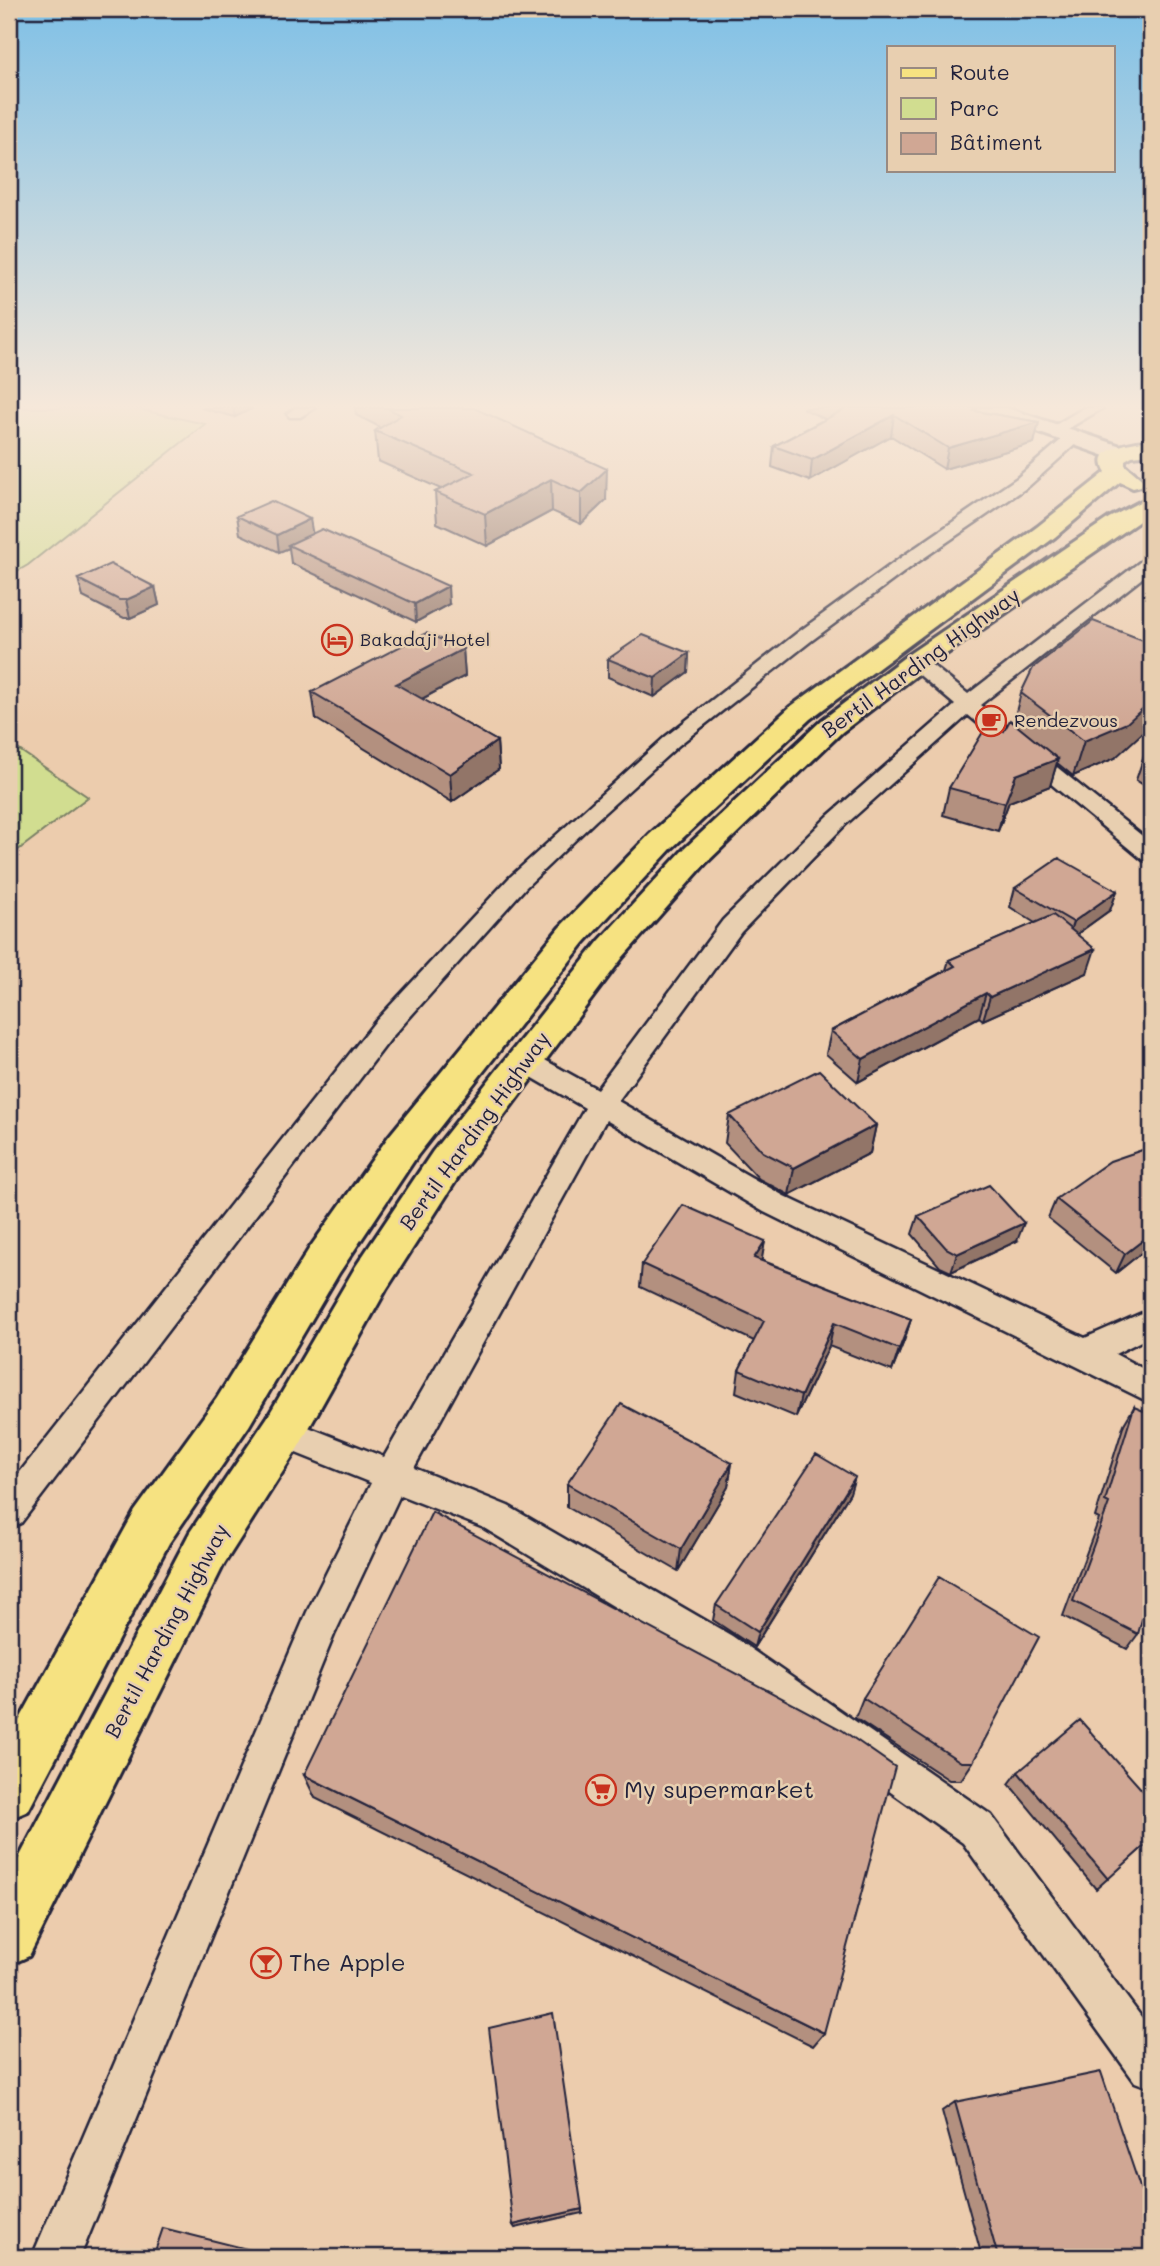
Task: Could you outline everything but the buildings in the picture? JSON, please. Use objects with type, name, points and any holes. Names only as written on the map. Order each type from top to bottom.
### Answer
[{"type":"main road","name":"Bertil Harding Highway","points":[[9,1792],[152,1527],[233,1412],[324,1261],[403,1146],[572,935],[660,842],[800,713],[1071,514]]},
{"type":"main road","name":"Bertil Harding Highway","points":[[9,1936],[207,1548],[283,1432],[371,1278],[447,1162],[611,949],[695,856],[832,726],[916,662],[1133,514]]},
{"type":"street","points":[[9,1512],[383,1030],[517,882],[672,741],[815,629],[977,514]]},
{"type":"street","points":[[56,2257],[320,1625],[392,1475],[601,1104],[732,926],[836,821],[967,705],[1151,562]]},
{"type":"street","points":[[916,662],[1148,848]]},
{"type":"street","points":[[525,1060],[774,1204],[1085,1353],[1151,1389]]},
{"type":"street","points":[[1085,1353],[1151,1322]]},
{"type":"street","points":[[283,1432],[496,1517],[719,1649],[977,1829],[1151,2066]]},
{"type":"green space","points":[[9,514],[92,514],[28,565],[9,576]]},
{"type":"green space","points":[[9,743],[88,797],[9,857]]},
{"type":"place","name":"Bakadaji Hotel","points":[[337,640]]},
{"type":"place","name":"Rendezvous","points":[[991,721]]},
{"type":"place","name":"My supermarket","points":[[601,1790]]},
{"type":"place","name":"The Apple","points":[[266,1963]]}]
